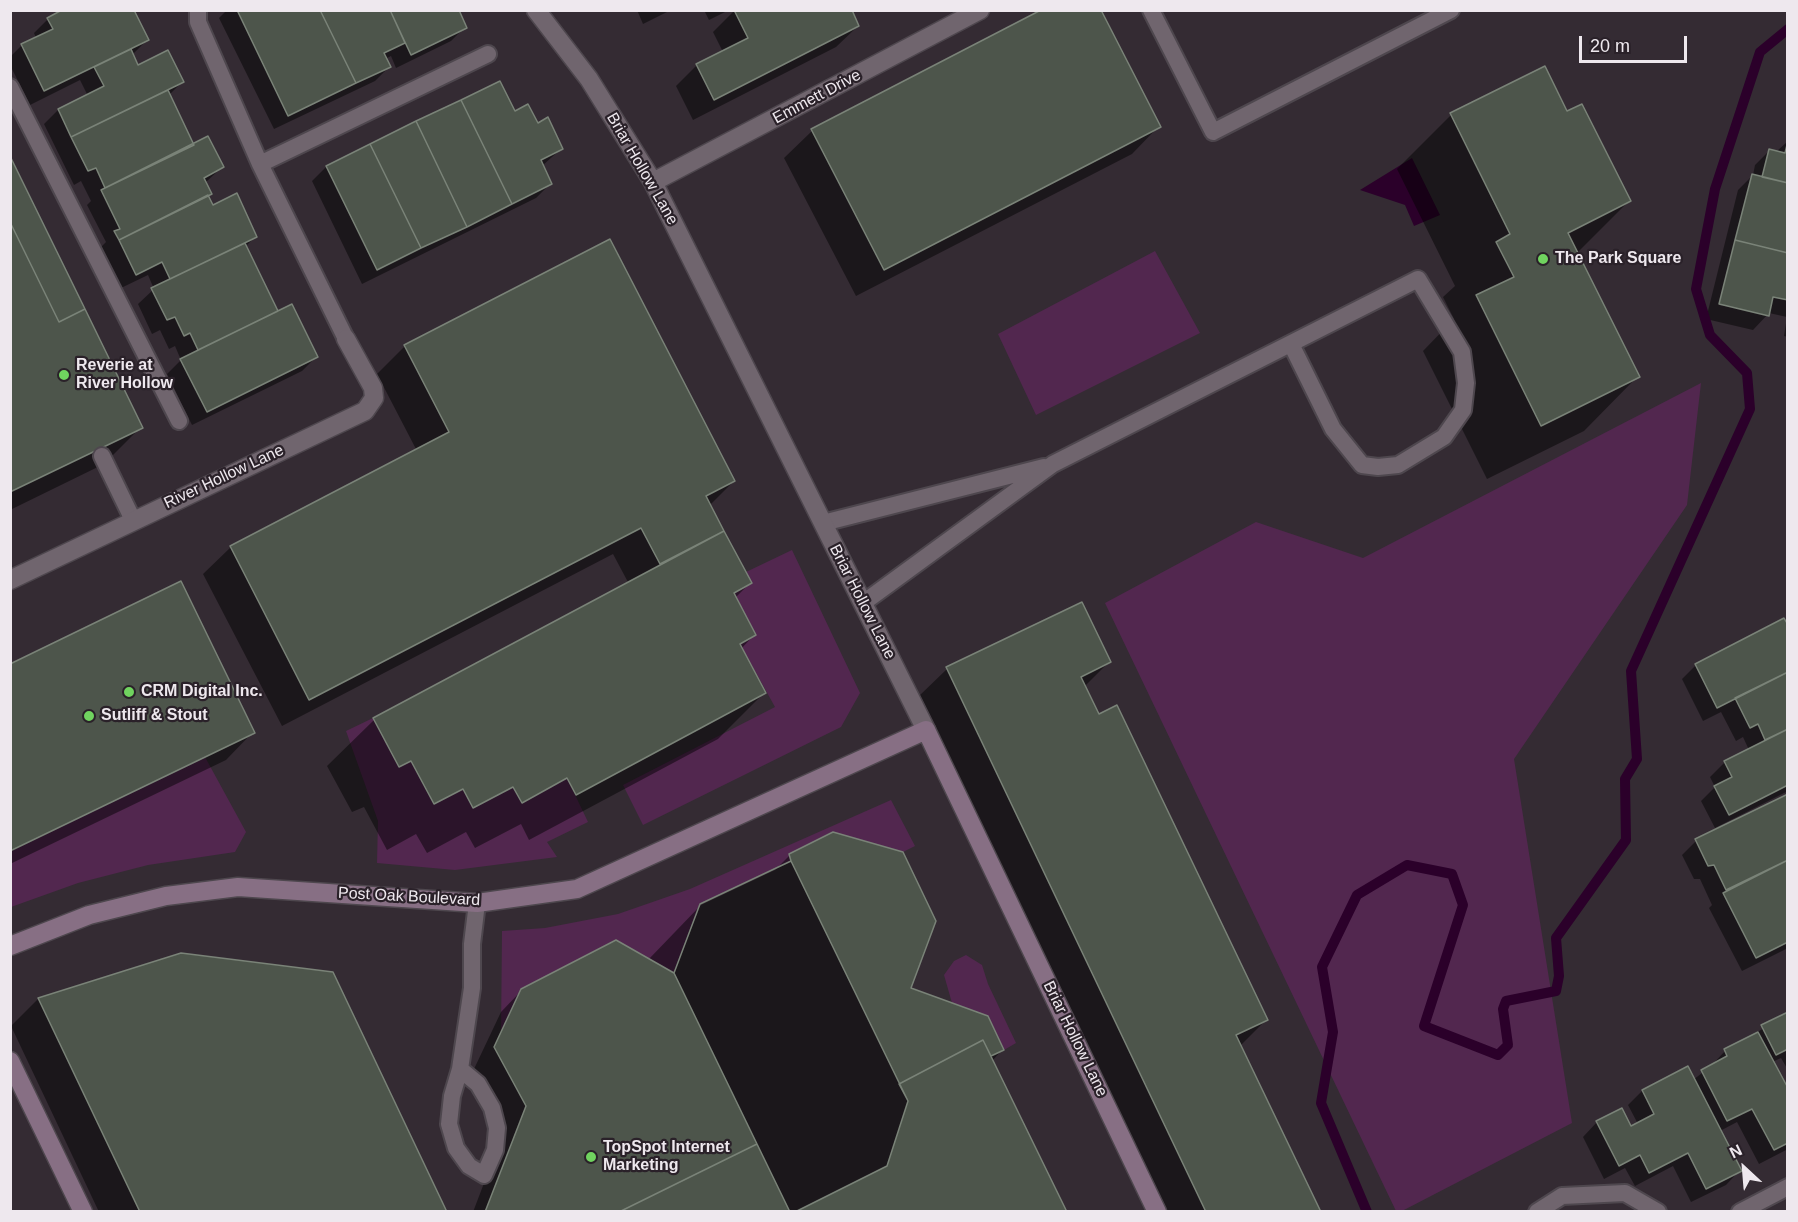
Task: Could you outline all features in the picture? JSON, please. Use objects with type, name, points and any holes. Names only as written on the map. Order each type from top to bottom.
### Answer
[{"type":"street","name":"Briar Hollow Lane","points":[[536,10],[589,79],[653,182],[926,730],[1157,1212]]},
{"type":"street","name":"Emmett Drive","points":[[653,182],[980,10]]},
{"type":"street","name":"River Hollow Lane","points":[[10,580],[370,406],[374,399],[373,388],[346,339]]},
{"type":"street","name":"Post Oak Boulevard","points":[[10,946],[89,915],[166,896],[238,887],[477,903],[577,889],[926,730]]},
{"type":"street","points":[[10,1061],[83,1212]]},
{"type":"lane","points":[[198,10],[198,22],[260,164],[346,339]]},
{"type":"lane","points":[[1153,11],[1213,132],[1450,10]]},
{"type":"lane","points":[[260,164],[488,54]]},
{"type":"lane","points":[[10,87],[179,421]]},
{"type":"lane","points":[[863,603],[1053,464],[1418,279],[1462,352],[1466,383],[1463,410],[1444,437],[1398,465],[1378,467],[1362,465],[1333,429],[1291,344]]},
{"type":"lane","points":[[102,456],[133,520]]},
{"type":"lane","points":[[823,523],[1053,464]]},
{"type":"lane","points":[[460,1069],[478,1084],[492,1108],[497,1128],[495,1150],[484,1175],[469,1166],[456,1148],[449,1124],[472,988],[472,944],[477,903]]},
{"type":"lane","points":[[1740,1212],[1788,1187]]},
{"type":"lane","points":[[1537,1212],[1562,1196],[1625,1193],[1658,1212]]},
{"type":"shaded area","points":[[1412,158],[1440,215],[1414,226],[1405,205],[1360,190]]},
{"type":"shaded area","points":[[1155,251],[1200,333],[1036,415],[998,334]]},
{"type":"shaded area","points":[[1701,383],[1687,505],[1514,759],[1572,1123],[1402,1211],[1396,1211],[1105,603],[1256,522],[1363,558]]},
{"type":"shaded area","points":[[792,550],[860,693],[841,727],[643,825],[623,785],[775,707],[740,644],[756,635],[734,593],[746,572]]},
{"type":"shaded area","points":[[373,718],[399,767],[411,761],[434,804],[463,789],[513,787],[522,802],[567,778],[588,822],[547,842],[557,857],[455,870],[377,863],[378,821],[346,731]]},
{"type":"shaded area","points":[[205,757],[246,832],[235,852],[148,865],[78,883],[11,907],[11,851]]},
{"type":"shaded area","points":[[891,800],[915,846],[903,852],[832,832],[789,854],[791,861],[700,904],[674,973],[615,940],[521,989],[501,1033],[502,931],[545,928],[618,914],[690,889]]},
{"type":"shaded area","points":[[966,955],[982,965],[988,984],[1016,1043],[1004,1050],[988,1016],[952,1003],[944,975],[954,961]]},
{"type":"building","points":[[62,10],[134,10],[149,40],[44,91],[21,44],[53,29],[47,18]]},
{"type":"building","points":[[237,10],[320,10],[356,83],[288,116]]},
{"type":"building","points":[[320,10],[390,10],[405,43],[384,53],[391,67],[356,83]]},
{"type":"building","points":[[390,10],[459,10],[467,28],[411,55]]},
{"type":"building","points":[[734,10],[852,10],[859,26],[714,100],[696,64],[748,38]]},
{"type":"building","points":[[1041,10],[1101,10],[1161,127],[884,270],[811,129]]},
{"type":"building","points":[[131,49],[138,65],[168,50],[184,82],[71,137],[58,109],[104,86],[94,67]]},
{"type":"building","name":"The Park Square","points":[[1545,66],[1567,111],[1582,104],[1631,201],[1568,233],[1640,377],[1541,426],[1476,295],[1514,277],[1496,242],[1510,234],[1450,113]]},
{"type":"building","points":[[500,81],[515,111],[528,104],[538,123],[548,117],[563,149],[541,160],[552,184],[512,204],[461,100]]},
{"type":"building","points":[[168,90],[194,145],[105,188],[96,168],[88,171],[71,137]]},
{"type":"building","points":[[461,100],[512,204],[467,227],[416,121]]},
{"type":"building","points":[[416,121],[467,227],[421,248],[370,144]]},
{"type":"building","points":[[208,136],[224,167],[204,178],[212,194],[119,240],[114,231],[120,229],[101,190]]},
{"type":"building","points":[[1788,141],[1788,183],[1762,177],[1769,149],[1785,153]]},
{"type":"building","points":[[370,144],[421,248],[377,270],[326,166]]},
{"type":"building","points":[[10,156],[85,309],[59,322],[10,222]]},
{"type":"building","points":[[1752,174],[1788,183],[1788,253],[1735,240]]},
{"type":"building","points":[[237,193],[257,237],[170,279],[162,262],[136,275],[119,240],[208,195],[213,205]]},
{"type":"building","name":"Reverie at River Hollow","points":[[10,222],[59,322],[85,309],[143,428],[10,492]]},
{"type":"building","points":[[610,239],[735,481],[706,496],[724,531],[660,564],[641,528],[309,700],[230,546],[449,432],[404,345]]},
{"type":"building","points":[[1735,240],[1788,253],[1788,300],[1773,297],[1769,316],[1719,304]]},
{"type":"building","points":[[245,243],[278,311],[198,350],[190,333],[184,336],[175,317],[167,320],[151,288]]},
{"type":"building","points":[[292,304],[318,357],[207,412],[180,359]]},
{"type":"building","points":[[724,531],[752,583],[734,593],[756,635],[740,644],[766,693],[576,795],[567,778],[522,803],[513,787],[473,808],[463,789],[434,804],[411,761],[399,767],[373,718]]},
{"type":"building","points":[[181,581],[255,733],[10,851],[10,664]]},
{"type":"building","points":[[1082,602],[1111,662],[1081,677],[1099,714],[1117,705],[1268,1020],[1236,1035],[1321,1212],[1206,1212],[946,667]]},
{"type":"building","points":[[1784,618],[1788,625],[1788,672],[1717,708],[1695,664]]},
{"type":"building","points":[[1788,672],[1788,729],[1765,740],[1758,724],[1750,728],[1735,698]]},
{"type":"building","points":[[1788,729],[1788,785],[1729,815],[1714,786],[1732,777],[1724,761]]},
{"type":"building","points":[[1788,794],[1788,860],[1726,890],[1714,865],[1708,866],[1695,839]]},
{"type":"building","points":[[833,832],[903,852],[936,921],[911,988],[988,1016],[1004,1050],[991,1056],[983,1040],[899,1084],[908,1101],[887,1166],[795,1212],[790,1212],[757,1144],[619,1212],[485,1212],[526,1106],[494,1047],[521,989],[616,940],[674,973],[700,904],[791,861],[789,854]]},
{"type":"building","points":[[1788,860],[1788,942],[1756,958],[1723,893]]},
{"type":"building","points":[[791,861],[908,1101],[887,1166],[795,1212],[790,1212],[674,973],[700,904]]},
{"type":"building","points":[[181,953],[333,972],[447,1212],[140,1212],[38,998]]},
{"type":"building","points":[[1788,1012],[1788,1049],[1776,1055],[1761,1025]]},
{"type":"building","points":[[1758,1032],[1788,1088],[1788,1143],[1774,1150],[1752,1109],[1727,1121],[1701,1070],[1727,1056],[1724,1049]]},
{"type":"building","points":[[983,1040],[1067,1212],[795,1212],[887,1166],[908,1101],[899,1084]]},
{"type":"building","points":[[1688,1066],[1742,1171],[1706,1189],[1688,1153],[1649,1173],[1640,1155],[1619,1166],[1596,1121],[1622,1108],[1631,1126],[1654,1114],[1642,1090]]},
{"type":"building","points":[[757,1144],[790,1212],[619,1212]]},
{"type":"waterway","points":[[1367,1212],[1321,1103],[1333,1032],[1322,967],[1357,895],[1407,865],[1452,874],[1463,905],[1424,1026],[1498,1055],[1508,1045],[1503,1009],[1506,1001],[1556,991],[1559,976],[1556,938],[1626,840],[1625,779],[1637,759],[1631,671],[1750,409],[1747,373],[1710,335],[1696,289],[1715,189],[1760,52],[1788,29]]},
{"type":"place","name":"The Park Square","points":[[1543,259]]},
{"type":"place","name":"Reverie at River Hollow","points":[[64,375]]},
{"type":"place","name":"CRM Digital Inc.","points":[[129,692]]},
{"type":"place","name":"Sutliff & Stout","points":[[89,716]]},
{"type":"place","name":"TopSpot Internet Marketing","points":[[591,1157]]}]
